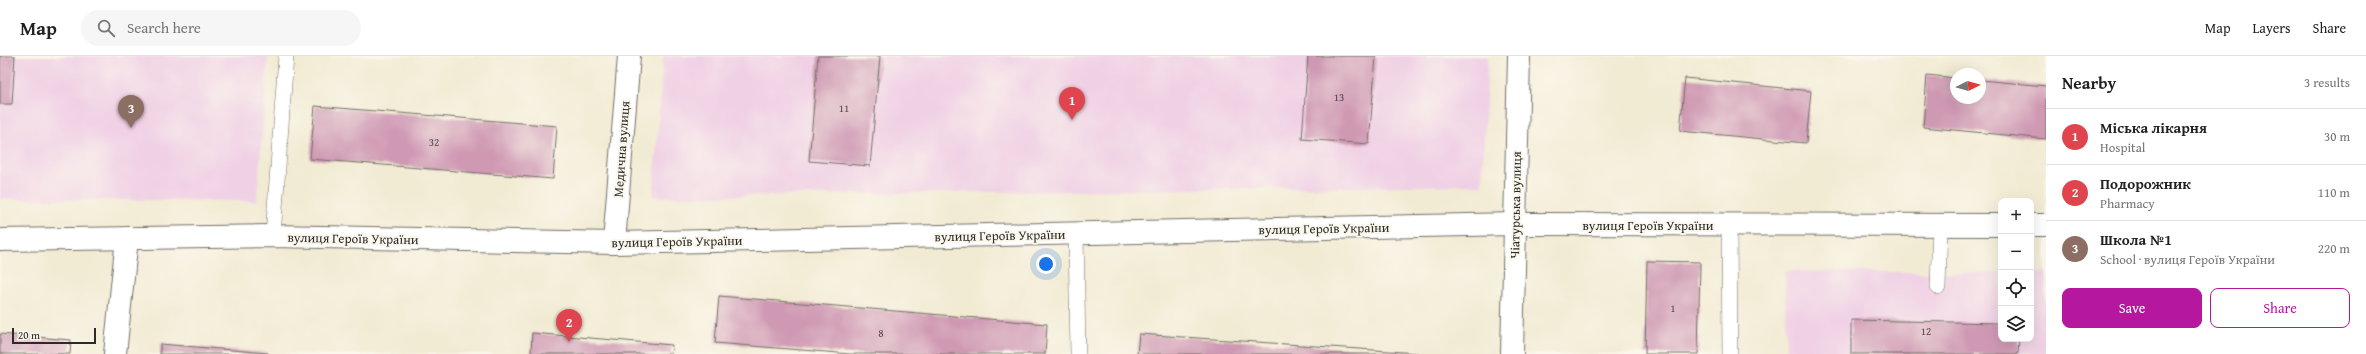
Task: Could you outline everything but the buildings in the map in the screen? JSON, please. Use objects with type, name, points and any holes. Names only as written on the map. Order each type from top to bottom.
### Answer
[{"type":"street","name":"Медична вулиця","points":[[614,243],[628,56]]},
{"type":"street","name":"Чіатурська вулиця","points":[[1512,354],[1519,56]]},
{"type":"street","name":"вулиця Героїв України","points":[[0,240],[273,236],[614,243],[1515,224],[1729,226],[1998,225]]},
{"type":"street","points":[[2034,225],[2046,225]]},
{"type":"street","points":[[115,354],[127,238]]},
{"type":"lane","points":[[273,236],[286,56]]},
{"type":"lane","points":[[1938,287],[1940,225]]},
{"type":"lane","points":[[1729,226],[1730,354]]},
{"type":"lane","points":[[1076,234],[1078,354]]},
{"type":"shaded area","points":[[0,56],[268,56],[257,201],[0,199]]},
{"type":"shaded area","points":[[663,56],[1488,56],[1482,185],[653,197]]},
{"type":"shaded area","points":[[1785,271],[1998,273],[1998,342],[2034,342],[2034,273],[2046,273],[2046,354],[1786,354]]},
{"type":"place","name":"Мiська лiкарня","points":[[1072,120]]},
{"type":"place","name":"Школа №1","points":[[131,128]]},
{"type":"place","name":"Подорожник","points":[[569,342]]}]
